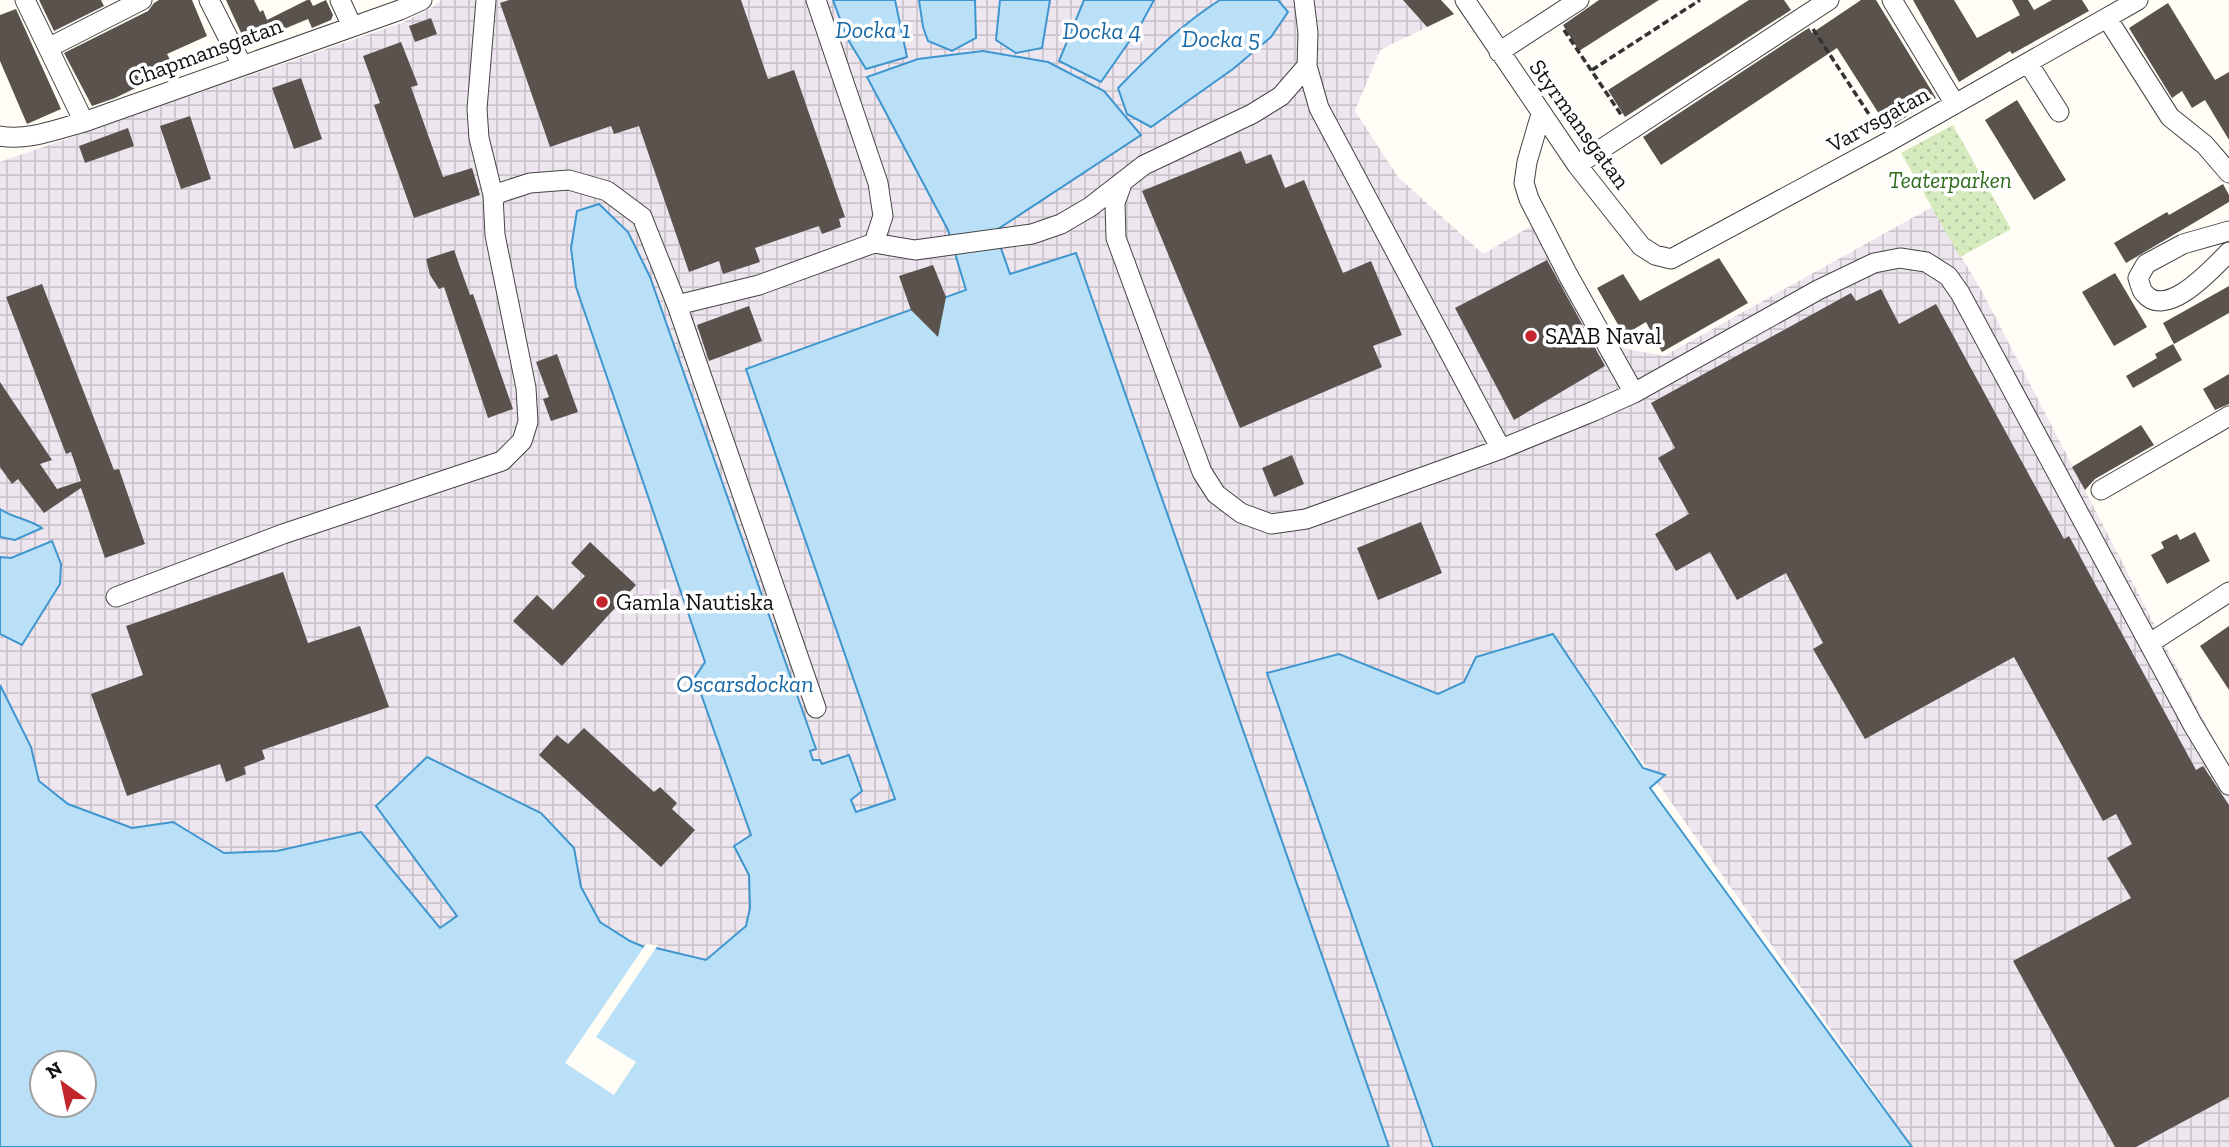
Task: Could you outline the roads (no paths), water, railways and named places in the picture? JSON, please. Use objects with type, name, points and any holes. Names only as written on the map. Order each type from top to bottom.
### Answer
[{"type":"street","points":[[25,0],[84,122]]},
{"type":"street","points":[[48,48],[142,0]]},
{"type":"street","points":[[209,0],[242,65]]},
{"type":"street","points":[[340,0],[352,26]]},
{"type":"street","name":"Chapmansgatan","points":[[0,136],[8,138],[40,134],[84,122],[422,0]]},
{"type":"street","points":[[116,597],[283,534],[502,461],[522,441],[528,422],[526,388],[495,235],[493,195],[479,138],[477,109],[486,0]]},
{"type":"street","points":[[816,0],[878,183],[883,216],[874,243]]},
{"type":"street","points":[[1304,0],[1308,33],[1307,66],[1320,108],[1501,449]]},
{"type":"street","name":"Styrmansgatan","points":[[1465,0],[1577,165],[1641,246],[1655,255],[1671,259]]},
{"type":"street","points":[[1499,52],[1579,0]]},
{"type":"street","points":[[1577,165],[1829,0]]},
{"type":"street","points":[[1892,0],[1955,104]]},
{"type":"street","name":"Varvsgatan","points":[[1671,259],[2028,63],[2110,11],[2137,0]]},
{"type":"street","points":[[2110,11],[2170,117],[2205,145],[2229,173]]},
{"type":"street","points":[[2028,63],[2059,112]]},
{"type":"street","points":[[677,305],[759,285],[874,243],[915,250],[1032,234],[1090,207],[1144,165],[1252,114],[1281,96],[1307,66]]},
{"type":"street","points":[[1541,114],[1524,183],[1529,199],[1634,393]]},
{"type":"street","points":[[493,195],[530,183],[569,180],[607,191],[642,217],[677,305],[816,708]]},
{"type":"street","points":[[1123,181],[1115,203],[1116,238],[1202,472],[1216,494],[1241,513],[1271,524],[1306,519],[1501,449],[1634,393],[1818,290],[1874,263],[1900,258],[1926,262],[1948,276],[1960,293],[2229,785]]},
{"type":"street","points":[[2229,231],[2183,244],[2146,264],[2138,278],[2144,293],[2154,301],[2171,301],[2206,275],[2229,252]]},
{"type":"street","points":[[2101,490],[2229,416]]},
{"type":"street","points":[[2150,643],[2229,592]]},
{"type":"water","name":"Docka 1","points":[[833,0],[895,0],[907,57],[866,69],[847,38]]},
{"type":"water","points":[[919,0],[975,0],[976,38],[952,51],[928,41]]},
{"type":"water","points":[[1000,0],[1050,0],[1042,48],[1016,53],[996,40]]},
{"type":"water","name":"Docka 4","points":[[1084,0],[1154,0],[1140,26],[1101,82],[1059,61]]},
{"type":"water","name":"Docka 5","points":[[1220,0],[1278,0],[1288,12],[1271,37],[1233,69],[1151,127],[1127,114],[1118,88],[1166,41]]},
{"type":"water","name":"Oscarsdockan","points":[[983,51],[1048,62],[1104,91],[1141,135],[995,231],[1010,274],[1076,253],[1389,1147],[0,1147],[0,685],[31,747],[39,781],[68,804],[132,828],[173,822],[224,853],[277,851],[361,832],[440,928],[457,916],[376,806],[427,757],[541,813],[574,848],[581,887],[600,922],[630,941],[644,947],[706,960],[746,926],[750,908],[749,875],[734,846],[751,835],[695,677],[705,662],[576,287],[571,248],[577,211],[599,204],[628,232],[650,277],[816,749],[810,751],[813,760],[820,760],[822,764],[849,755],[862,791],[851,800],[856,812],[895,799],[746,369],[966,290],[948,230],[867,77],[918,59]]},
{"type":"water","points":[[0,509],[42,528],[15,540],[0,537]]},
{"type":"water","points":[[52,541],[61,564],[60,584],[22,645],[0,634],[0,557],[11,558]]},
{"type":"water","points":[[1553,634],[1643,768],[1665,775],[1650,788],[1912,1147],[1433,1147],[1267,673],[1339,654],[1438,694],[1464,682],[1476,657]]},
{"type":"place","name":"SAAB Naval","points":[[1531,336]]},
{"type":"place","name":"Gamla Nautiska","points":[[602,602]]},
{"type":"park label","name":"Teaterparken","points":[[1950,180]]}]
